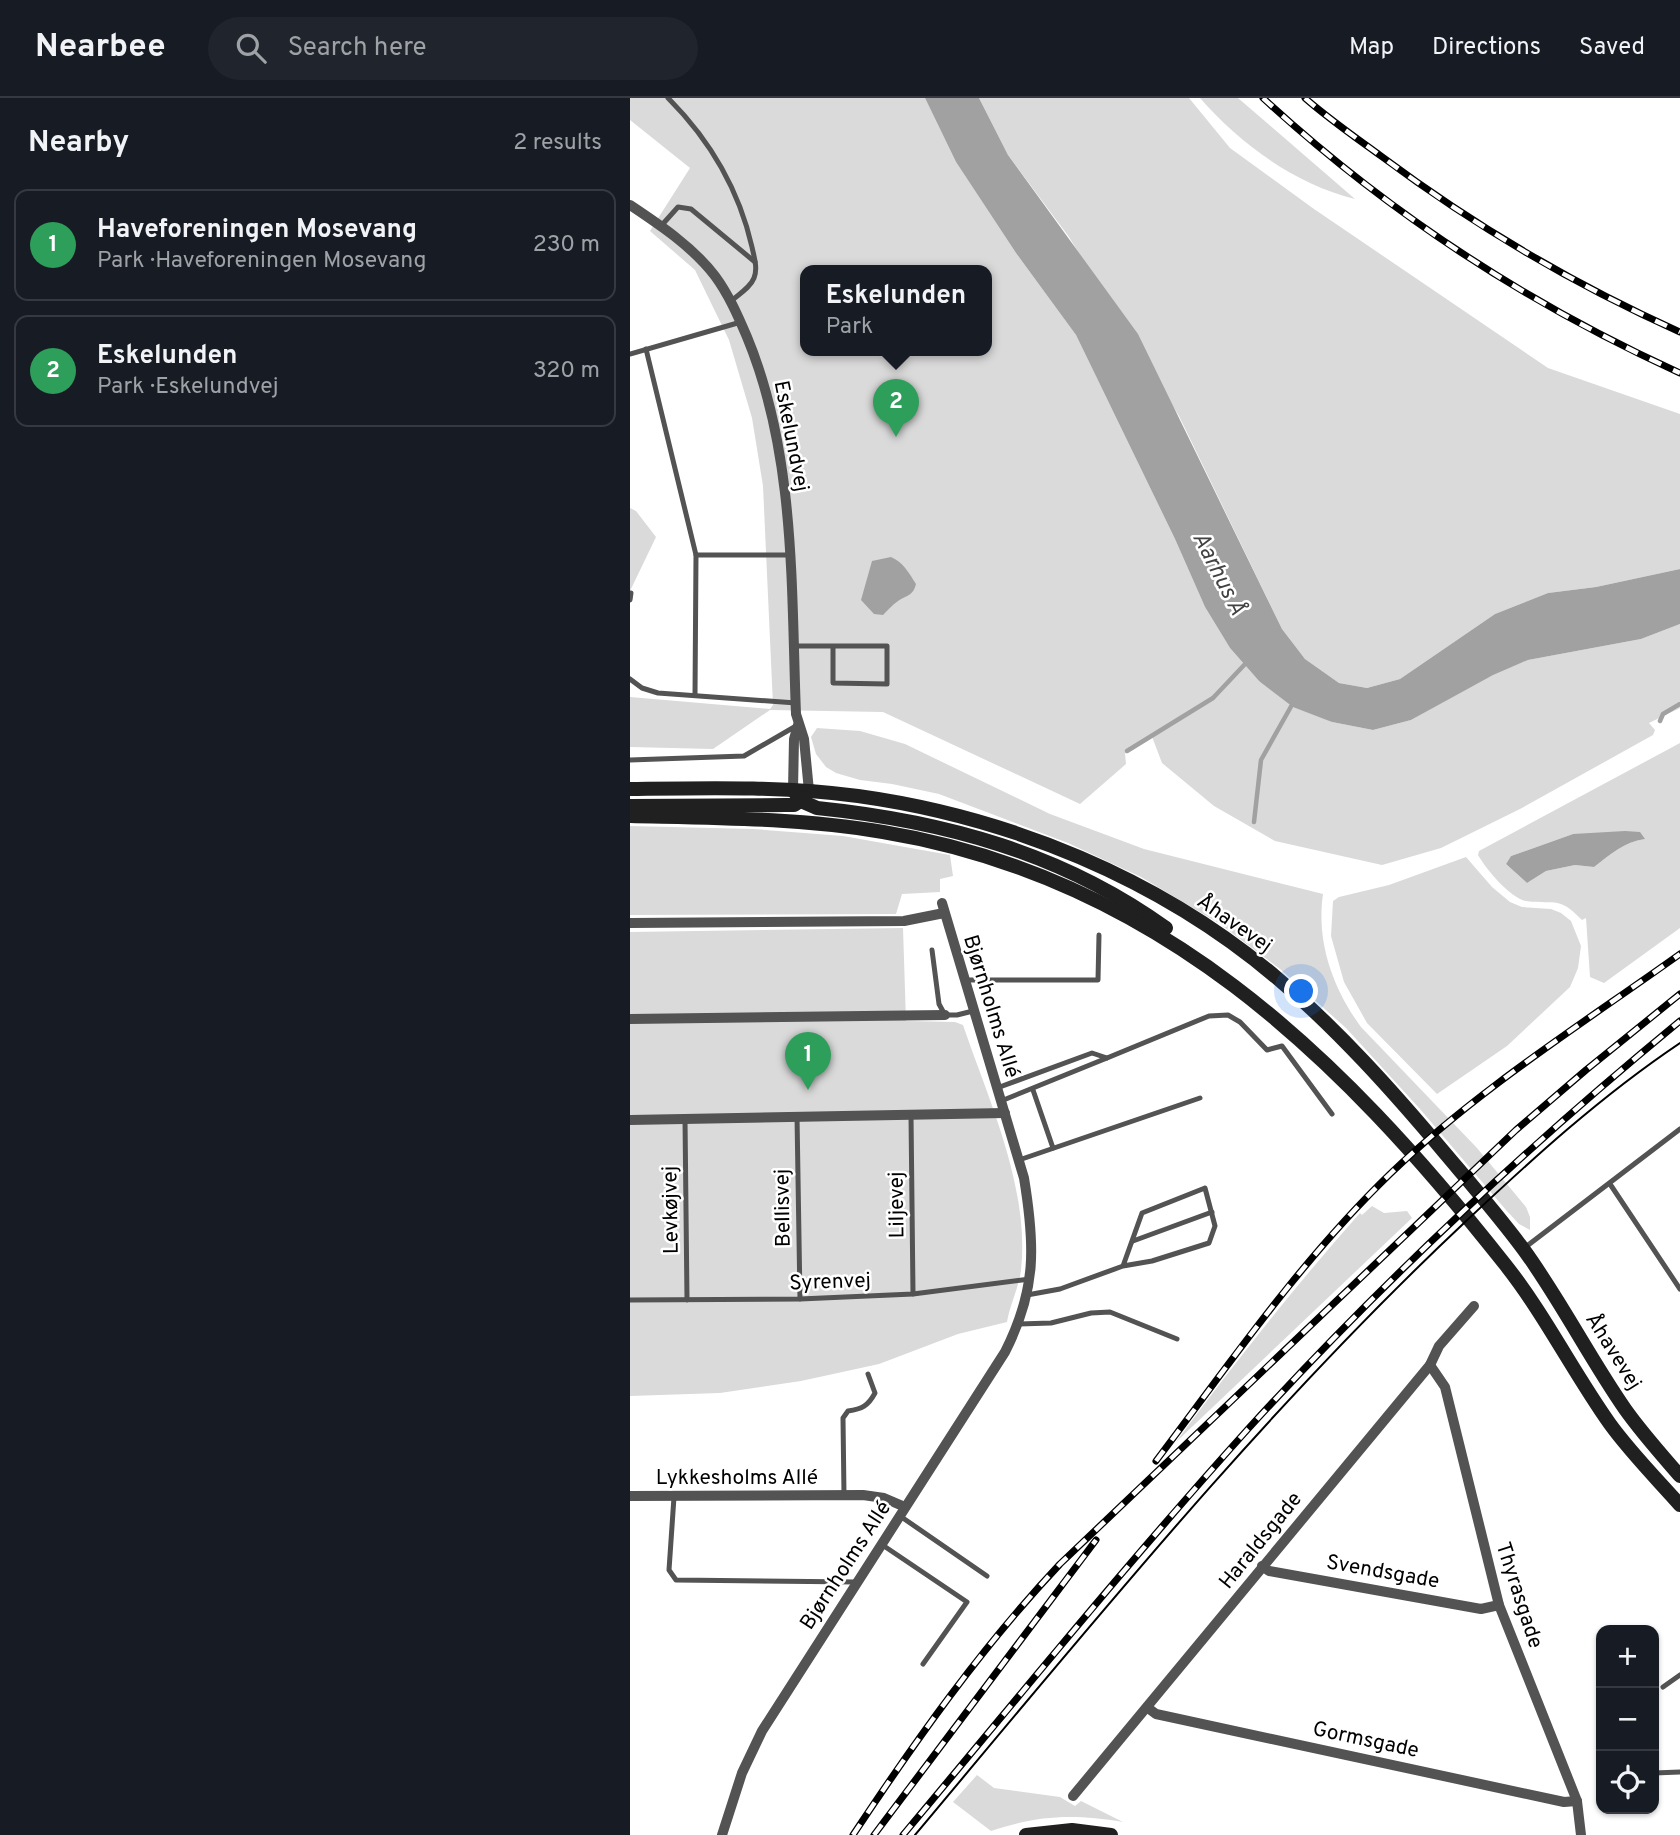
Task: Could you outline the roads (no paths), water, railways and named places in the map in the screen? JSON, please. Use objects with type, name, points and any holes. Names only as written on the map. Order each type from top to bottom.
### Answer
[{"type":"main road","name":"Åhavevej","points":[[630,789],[856,796],[932,809],[1013,832],[1091,862],[1195,919],[1274,975],[1347,1043],[1412,1114],[1523,1249],[1626,1410],[1680,1476]]},
{"type":"main road","points":[[630,806],[786,805],[801,794],[817,808],[928,825],[971,835],[1049,861],[1084,878],[1149,916],[1254,999]]},
{"type":"main road","name":"Åhavevej","points":[[630,816],[800,822],[851,827],[967,850],[1044,877],[1110,906],[1215,970],[1254,999],[1327,1063],[1441,1187],[1530,1298],[1612,1426],[1680,1505]]},
{"type":"main road","points":[[1026,1835],[1072,1830],[1111,1835]]},
{"type":"street","name":"Eskelundvej","points":[[630,205],[661,226],[714,275],[731,301],[755,356],[774,419],[786,499],[798,725],[804,739],[801,794]]},
{"type":"street","name":"Bjørnholms Allé","points":[[630,923],[904,921],[943,908],[1018,1160],[1030,1216],[1030,1279],[1019,1324],[1005,1352],[762,1731],[742,1773],[722,1835]]},
{"type":"street","points":[[630,1019],[944,1015]]},
{"type":"street","points":[[630,1120],[911,1115],[1003,1107]]},
{"type":"street","name":"Haraldsgade","points":[[1073,1796],[1430,1365],[1439,1346],[1474,1306]]},
{"type":"street","name":"Thyrasgade","points":[[1430,1365],[1445,1387],[1499,1605],[1577,1801],[1581,1835]]},
{"type":"street","name":"Lykkesholms Allé","points":[[630,1496],[844,1495],[884,1498],[902,1511]]},
{"type":"street","name":"Svendsgade","points":[[1262,1566],[1269,1571],[1481,1609],[1499,1605]]},
{"type":"street","name":"Gormsgade","points":[[1148,1708],[1156,1714],[1169,1717],[1564,1802],[1577,1801]]},
{"type":"lane","points":[[668,98],[701,136],[720,166],[736,195],[747,227],[755,262],[753,282],[731,301]]},
{"type":"lane","points":[[661,226],[678,207],[691,209],[755,262]]},
{"type":"lane","points":[[630,354],[740,322]]},
{"type":"lane","points":[[646,349],[696,555],[695,695]]},
{"type":"lane","points":[[696,555],[789,555]]},
{"type":"lane","points":[[793,646],[887,646],[887,684],[833,683],[833,647]]},
{"type":"lane","points":[[630,679],[642,688],[658,693],[796,703]]},
{"type":"lane","points":[[630,760],[744,756],[798,725]]},
{"type":"lane","points":[[964,980],[1098,980],[1099,935]]},
{"type":"lane","points":[[932,950],[939,1004],[944,1015],[973,1011]]},
{"type":"lane","points":[[1003,1107],[1033,1090],[1209,1016],[1228,1015],[1240,1022],[1267,1050],[1282,1046],[1332,1114]]},
{"type":"lane","points":[[997,1088],[1092,1054],[1107,1058]]},
{"type":"lane","name":"Bjørnholms Allé","points":[[1033,1090],[1053,1148]]},
{"type":"lane","points":[[1018,1160],[1200,1098]]},
{"type":"lane","name":"Liljevej","points":[[911,1115],[913,1294]]},
{"type":"lane","name":"Bellisvej","points":[[797,1116],[800,1298]]},
{"type":"lane","name":"Levkøjvej","points":[[685,1119],[687,1300]]},
{"type":"lane","points":[[1523,1249],[1680,1129]]},
{"type":"lane","points":[[1610,1184],[1680,1289]]},
{"type":"lane","points":[[1027,1295],[1060,1289],[1123,1266],[1152,1261],[1209,1243],[1216,1226],[1205,1188],[1142,1213],[1123,1266]]},
{"type":"lane","points":[[1133,1241],[1212,1212]]},
{"type":"lane","name":"Syrenvej","points":[[630,1300],[913,1294],[1030,1279]]},
{"type":"lane","points":[[1019,1324],[1051,1323],[1091,1313],[1110,1312],[1177,1339]]},
{"type":"lane","name":"Lykkesholms Allé","points":[[844,1495],[843,1418],[848,1410],[862,1408],[872,1399],[875,1393],[868,1374]]},
{"type":"lane","points":[[674,1497],[669,1570],[676,1580],[857,1582]]},
{"type":"lane","points":[[902,1511],[987,1576]]},
{"type":"lane","points":[[881,1544],[967,1602],[923,1664]]},
{"type":"lane","points":[[1663,1687],[1680,1675]]},
{"type":"lane","points":[[1659,1773],[1680,1772]]},
{"type":"water","name":"Aarhus Å","points":[[925,98],[979,98],[1008,155],[1138,334],[1282,629],[1305,659],[1339,683],[1367,688],[1400,679],[1495,614],[1548,593],[1596,587],[1680,569],[1680,624],[1641,639],[1528,660],[1493,675],[1411,720],[1373,730],[1332,722],[1293,707],[1259,681],[1230,648],[1205,607],[1076,335],[1016,253],[956,162]]},
{"type":"water","points":[[891,557],[908,572],[916,584],[915,588],[883,615],[874,614],[861,600],[872,561]]},
{"type":"water","points":[[1640,832],[1645,839],[1624,846],[1594,867],[1575,865],[1546,871],[1527,883],[1506,864],[1511,856],[1573,834]]},
{"type":"waterway","points":[[1127,751],[1213,698],[1246,663]]},
{"type":"waterway","points":[[1254,822],[1261,760],[1293,703]]},
{"type":"waterway","points":[[1660,721],[1663,714],[1680,704]]},
{"type":"tram line","points":[[915,1835],[1180,1521],[1318,1369],[1389,1296],[1515,1176],[1595,1106],[1680,1043]]},
{"type":"railway","points":[[1263,98],[1359,179],[1460,252],[1567,317],[1680,373]]},
{"type":"railway","points":[[1305,98],[1416,182],[1489,230],[1563,274],[1680,332]]},
{"type":"railway","points":[[1156,1461],[1296,1277],[1357,1207],[1390,1174],[1423,1143],[1494,1086],[1680,954]]},
{"type":"railway","points":[[853,1835],[976,1662],[1060,1564],[1516,1130],[1680,994]]},
{"type":"railway","points":[[903,1835],[1160,1529],[1299,1374],[1457,1217],[1567,1117],[1680,1021]]},
{"type":"railway","points":[[874,1835],[1096,1540]]},
{"type":"place","name":"Eskelunden","points":[[896,437]]},
{"type":"place","name":"Haveforeningen Mosevang","points":[[808,1090]]}]
